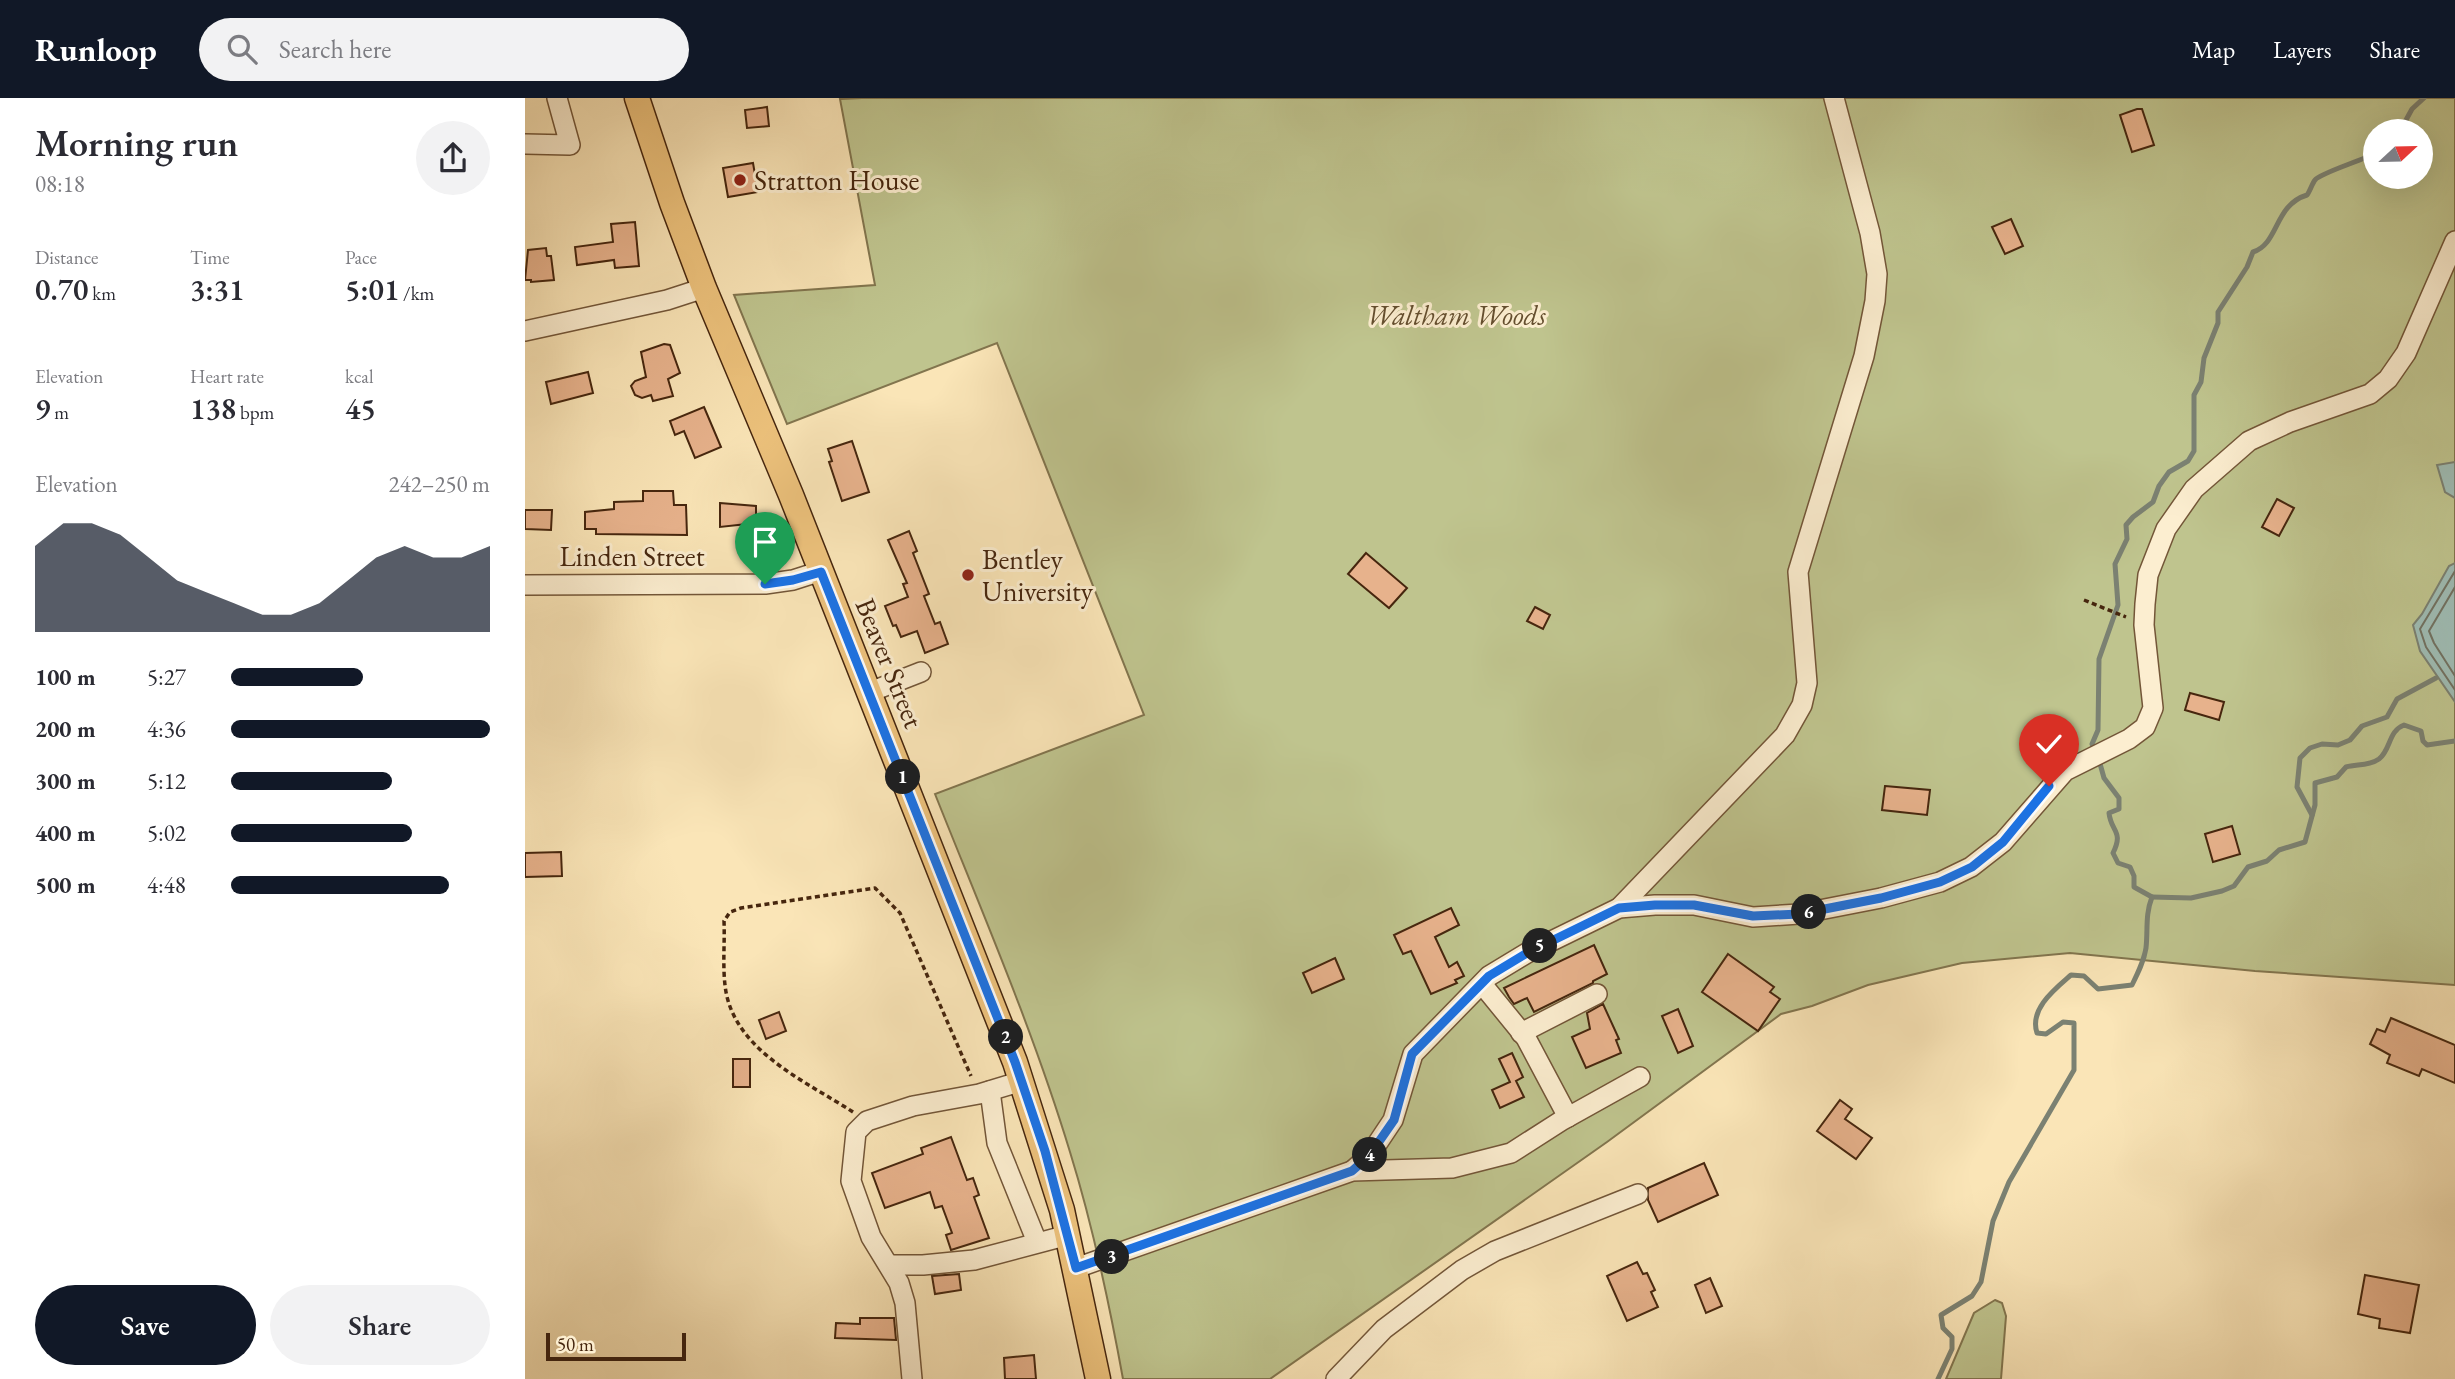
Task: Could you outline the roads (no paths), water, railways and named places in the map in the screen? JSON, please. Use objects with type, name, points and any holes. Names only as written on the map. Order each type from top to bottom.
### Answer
[{"type":"main road","name":"Beaver Street","points":[[638,98],[668,194],[704,288],[870,692],[1022,1080],[1068,1235],[1098,1379]]},
{"type":"street","points":[[525,144],[570,145],[557,98]]},
{"type":"street","points":[[1352,1171],[1369,1156],[1394,1120],[1412,1054],[1489,976],[1527,953],[1619,908],[1785,735],[1802,705],[1807,682],[1798,572],[1864,356],[1875,301],[1877,274],[1870,233],[1834,98]]},
{"type":"street","points":[[1619,908],[1694,905],[1753,916],[1799,914],[1881,898],[1940,882],[1972,867],[2003,842],[2049,786],[2065,771],[2129,739],[2145,727],[2153,708],[2144,625],[2148,575],[2165,529],[2194,489],[2249,441],[2290,422],[2370,394],[2388,379],[2406,353],[2455,241]]},
{"type":"street","points":[[525,331],[667,300],[704,288]]},
{"type":"street","name":"Linden Street","points":[[525,585],[765,584],[821,572]]},
{"type":"street","points":[[870,692],[921,672]]},
{"type":"street","points":[[1482,984],[1521,1033],[1568,1117]]},
{"type":"street","points":[[1521,1033],[1597,994]]},
{"type":"street","points":[[1076,1268],[1352,1171],[1417,1171],[1481,1162],[1511,1153],[1640,1077]]},
{"type":"street","points":[[912,1379],[905,1303],[899,1283],[871,1237],[851,1181],[856,1132],[867,1121],[926,1102],[984,1092],[1022,1080]]},
{"type":"street","points":[[984,1092],[997,1143],[1037,1242]]},
{"type":"street","points":[[1336,1379],[1384,1329],[1462,1270],[1495,1251],[1638,1194]]},
{"type":"street","points":[[889,1265],[974,1261],[1068,1235]]},
{"type":"water","points":[[2455,462],[2455,498],[2445,492],[2437,465]]},
{"type":"water","points":[[2455,563],[2455,702],[2420,651],[2413,625],[2449,566]]},
{"type":"waterway","points":[[2407,119],[2412,109],[2424,98]]},
{"type":"waterway","points":[[2095,751],[2092,744],[2098,730],[2099,659],[2118,605],[2115,564],[2127,539],[2126,525],[2153,502],[2159,486],[2169,472],[2188,461],[2194,451],[2194,395],[2201,382],[2204,358],[2218,323],[2218,312],[2247,267],[2253,252],[2268,241],[2288,207],[2307,195],[2319,177],[2363,159]]},
{"type":"waterway","points":[[2312,815],[2297,787],[2300,758],[2310,748],[2322,744],[2338,745],[2350,740],[2362,726],[2387,717],[2397,699],[2436,678]]},
{"type":"waterway","points":[[2152,897],[2191,898],[2222,891],[2234,886],[2248,867],[2267,861],[2279,850],[2305,842],[2315,805],[2315,783],[2337,777],[2346,767],[2379,759],[2386,751],[2392,736],[2404,725],[2421,731],[2423,741],[2427,745],[2455,741]]},
{"type":"waterway","points":[[1938,1379],[1952,1349],[1952,1337],[1943,1328],[1941,1315],[1972,1296],[1981,1282],[1993,1221],[2009,1182],[2074,1070],[2074,1023],[2063,1022],[2046,1034],[2037,1033],[2040,1008],[2051,993],[2071,975],[2084,976],[2098,989],[2132,985],[2145,953],[2152,897],[2134,887],[2134,876],[2130,867],[2118,863],[2113,853],[2117,836],[2109,813],[2119,809],[2119,798],[2104,778],[2099,760]]},
{"type":"place","name":"Stratton House","points":[[740,180]]},
{"type":"place","name":"Bentley University","points":[[968,575]]},
{"type":"park label","name":"Waltham Woods","points":[[1456,315]]}]
